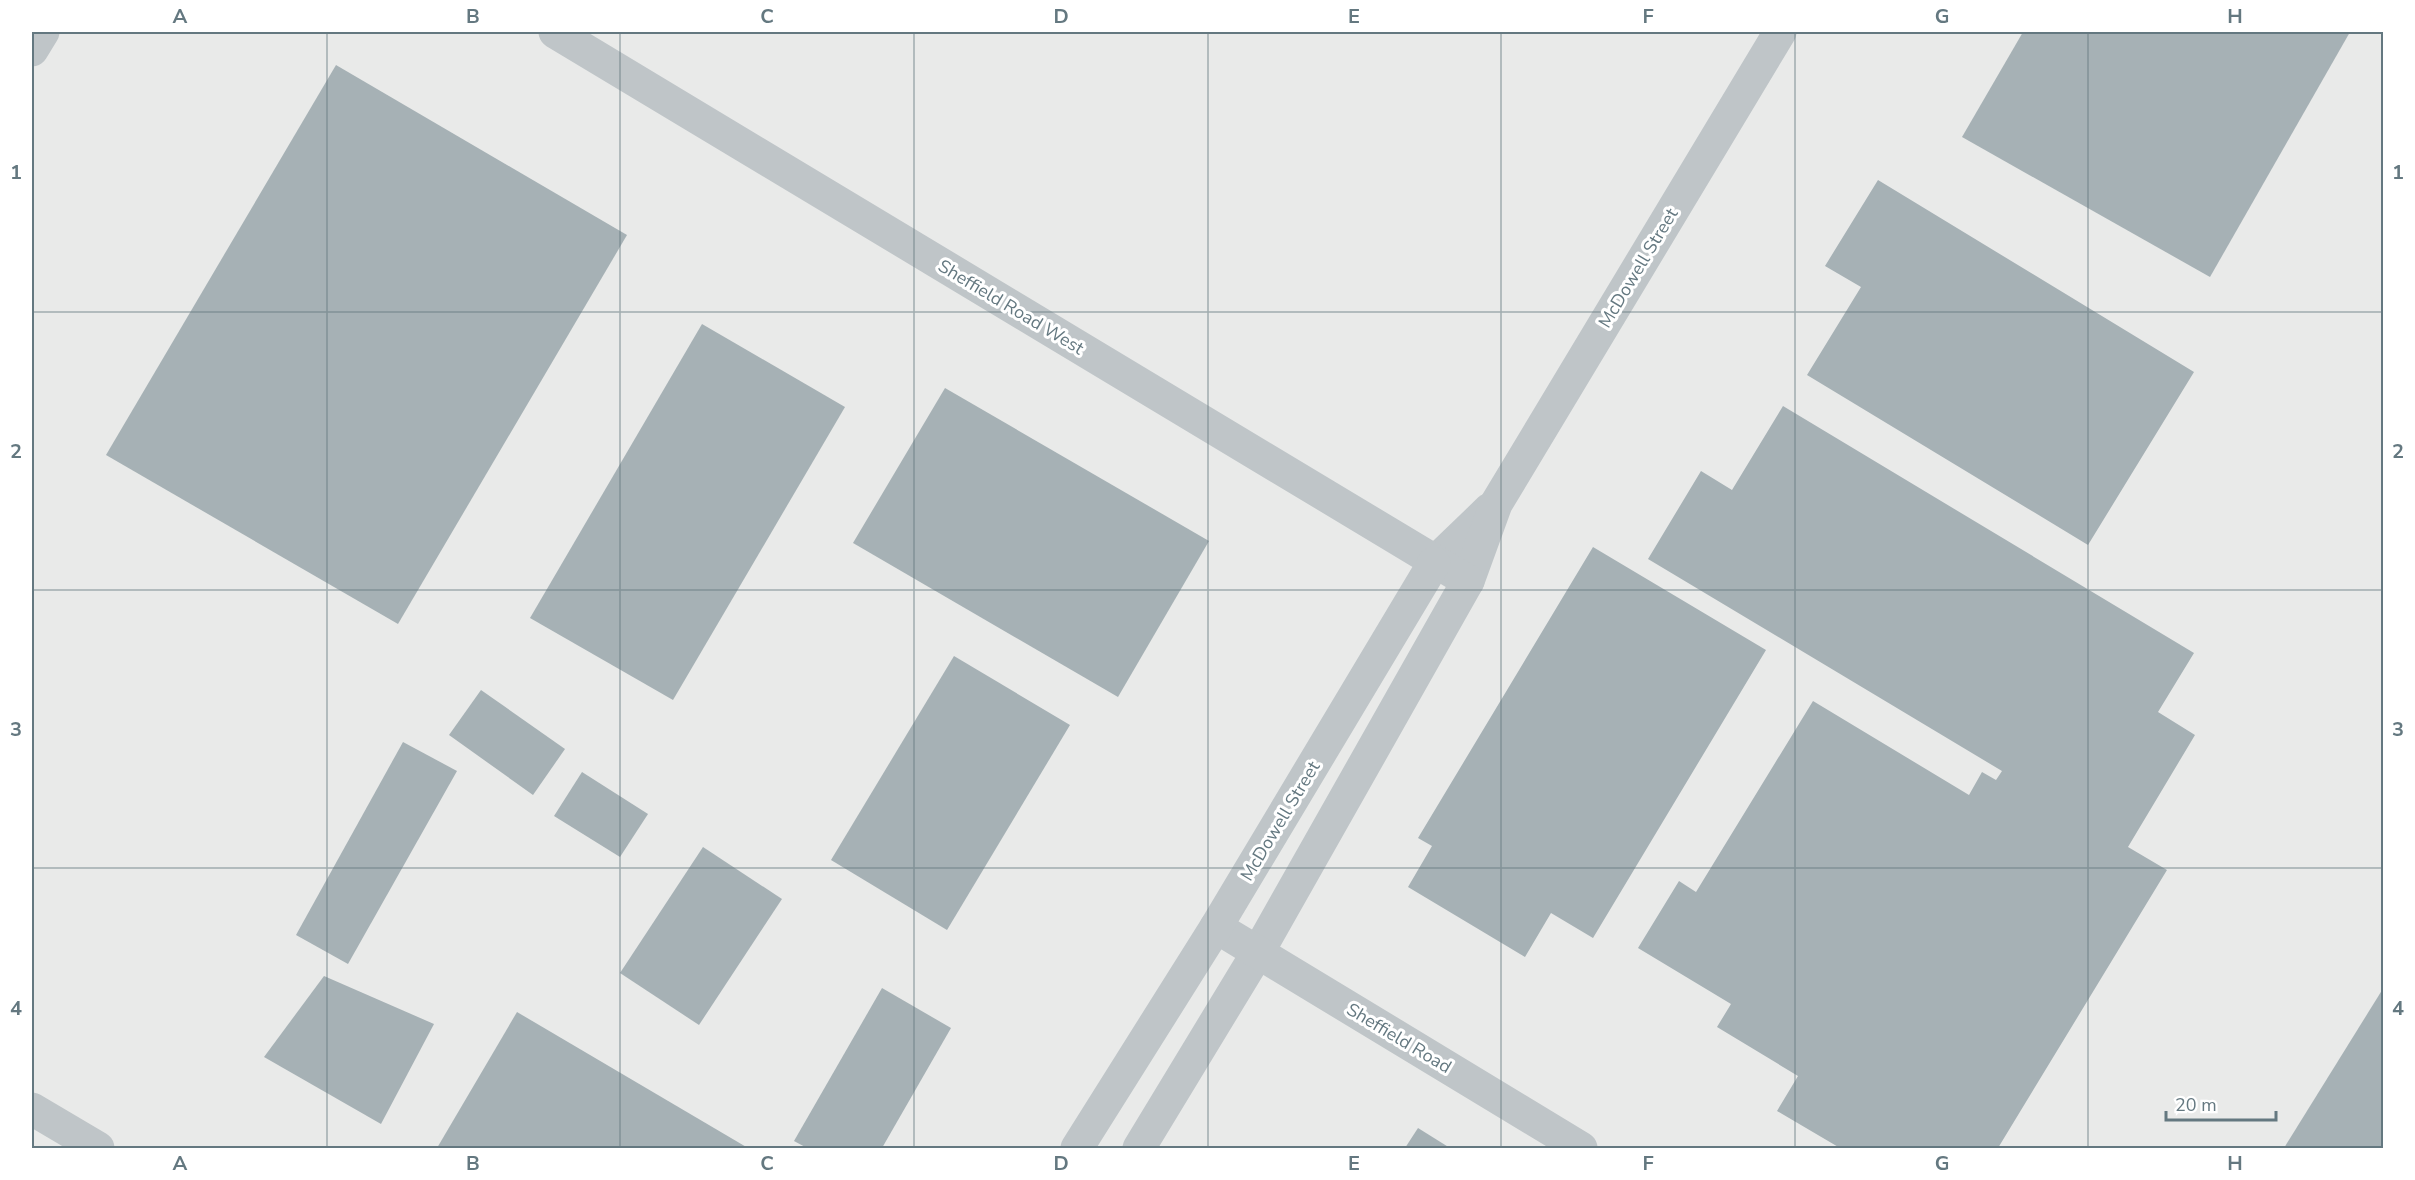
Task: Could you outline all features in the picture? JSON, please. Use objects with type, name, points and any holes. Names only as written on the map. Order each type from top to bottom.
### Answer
[{"type":"street","points":[[32,50],[43,32]]},
{"type":"street","name":"Sheffield Road West","points":[[555,32],[1434,563],[1468,581]]},
{"type":"street","name":"McDowell Street","points":[[1139,1149],[1258,952],[1468,581],[1496,504],[1780,32]]},
{"type":"street","name":"McDowell Street","points":[[1077,1149],[1216,927],[1434,563],[1496,504]]},
{"type":"street","name":"Sheffield Road","points":[[1216,927],[1581,1149]]},
{"type":"street","points":[[32,1109],[99,1149]]},
{"type":"shaded area","points":[[32,32],[2383,32],[2383,1148],[32,1148]]},
{"type":"building","points":[[2023,32],[2350,32],[2210,277],[1962,137]]},
{"type":"building","points":[[336,65],[627,235],[398,624],[106,455]]},
{"type":"building","points":[[1878,180],[2194,372],[2088,545],[1807,375],[1861,287],[1825,266]]},
{"type":"building","points":[[702,324],[845,407],[673,700],[530,618]]},
{"type":"building","points":[[945,388],[1209,541],[1118,697],[853,543]]},
{"type":"building","points":[[1783,406],[2194,653],[2158,712],[2195,735],[2128,847],[2167,870],[1998,1148],[1840,1148],[1777,1111],[1798,1076],[1717,1027],[1731,1004],[1638,948],[1679,881],[1696,892],[1813,701],[1969,795],[1982,772],[1996,780],[2002,771],[1648,559],[1701,471],[1732,490]]},
{"type":"building","points":[[1593,547],[1766,650],[1593,938],[1551,913],[1525,957],[1408,887],[1432,846],[1418,838]]},
{"type":"building","points":[[954,656],[1070,725],[947,930],[831,860]]},
{"type":"building","points":[[481,690],[565,749],[533,795],[449,735]]},
{"type":"building","points":[[403,742],[457,771],[348,964],[296,935]]},
{"type":"building","points":[[582,772],[648,814],[620,857],[554,816]]},
{"type":"building","points":[[703,847],[782,899],[699,1025],[620,973]]},
{"type":"building","points":[[324,976],[434,1024],[381,1124],[264,1057]]},
{"type":"building","points":[[2384,987],[2384,1148],[2284,1148]]},
{"type":"building","points":[[882,988],[951,1028],[882,1148],[807,1148],[794,1141]]},
{"type":"building","points":[[517,1012],[748,1148],[437,1148]]},
{"type":"building","points":[[1418,1128],[1450,1148],[1405,1148]]}]
